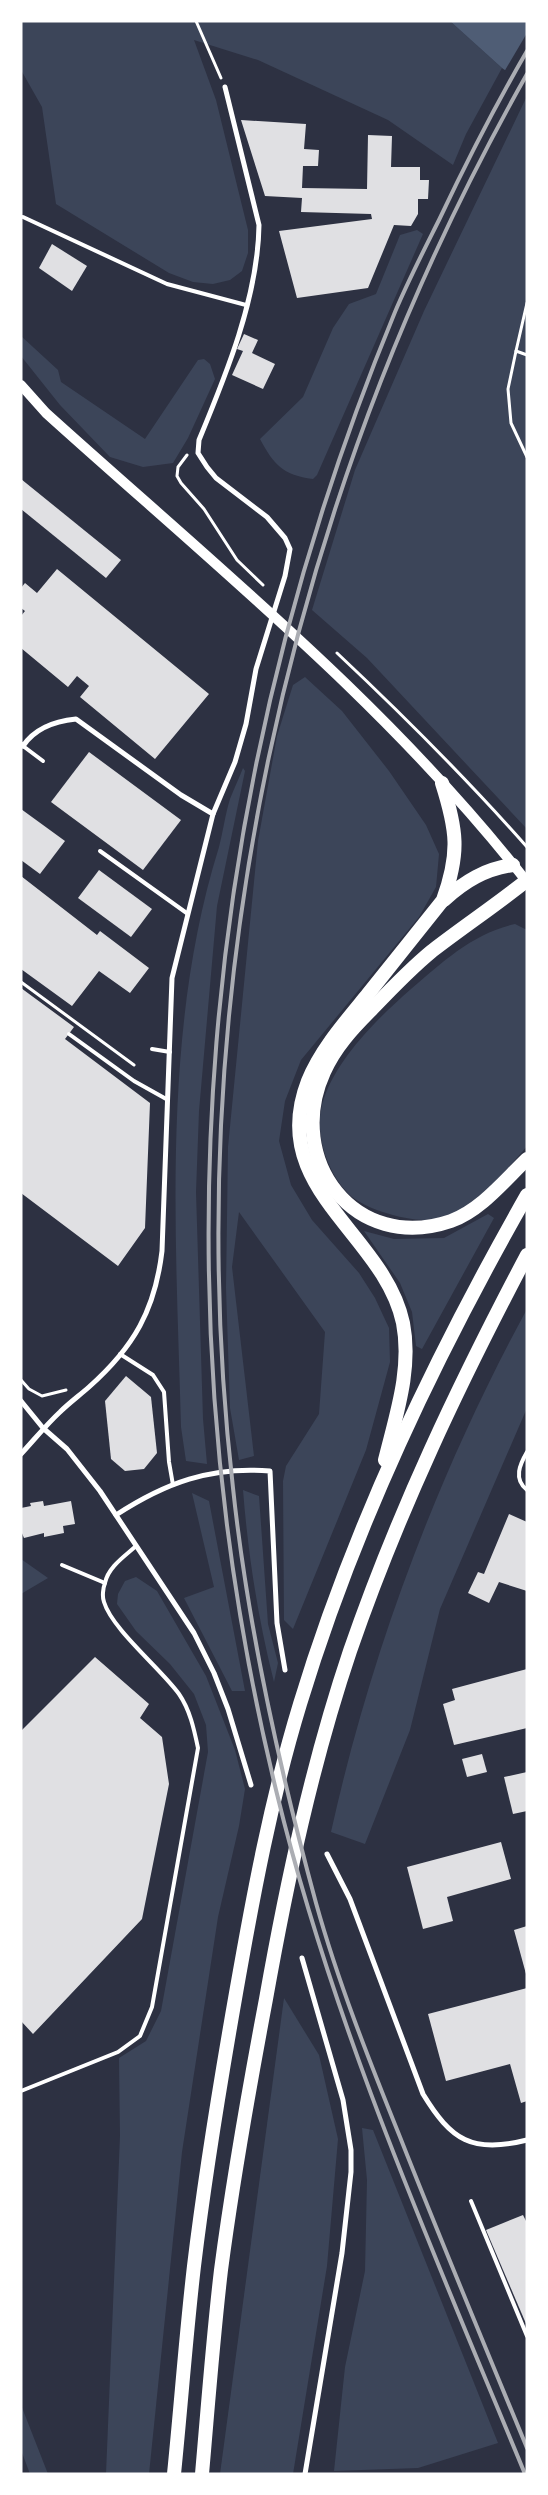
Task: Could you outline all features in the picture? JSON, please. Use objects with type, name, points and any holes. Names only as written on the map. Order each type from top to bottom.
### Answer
[{"type":"highway","points":[[442,783],[455,838],[453,874],[444,900]]},
{"type":"highway","points":[[379,1488],[405,1376],[406,1349],[402,1322],[397,1304],[379,1269],[325,1200],[312,1179],[301,1140],[301,1110],[309,1080],[338,1031],[444,900],[474,877],[499,867],[513,865]]},
{"type":"highway","points":[[526,881],[431,952],[403,976],[344,1038],[324,1071],[311,1117],[314,1150],[320,1166],[332,1187],[349,1204],[363,1214],[394,1226],[424,1227],[453,1220],[479,1205],[527,1159]]},
{"type":"highway","points":[[174,2474],[194,2268],[214,2119],[238,1978],[269,1819],[284,1762],[318,1649],[347,1566],[379,1488],[448,1340],[527,1195]]},
{"type":"highway","points":[[202,2474],[221,2271],[242,2127],[297,1843],[325,1734],[350,1652],[383,1559],[421,1468],[463,1378],[527,1254]]},
{"type":"main road","points":[[21,385],[46,413],[352,689],[442,783],[526,881]]},
{"type":"street","points":[[21,1454],[43,1428],[91,1386],[120,1354],[142,1324],[153,1303],[159,1280],[164,1223],[172,978],[213,814],[235,762],[246,724],[256,669],[285,576],[290,549],[285,538],[267,517],[211,473],[198,453],[199,440],[229,366],[246,305],[255,270],[259,226],[225,88]]},
{"type":"street","points":[[22,745],[47,726],[59,721],[76,719],[181,795],[213,814]]},
{"type":"street","points":[[21,1401],[43,1428],[67,1449],[116,1515],[194,1633],[214,1673],[251,1785]]},
{"type":"street","points":[[116,1515],[173,1485],[208,1472],[243,1469],[270,1471],[277,1622],[285,1670]]},
{"type":"street","points":[[327,1854],[350,1899],[422,2094],[437,2116],[456,2135],[479,2145],[505,2146],[527,2140]]},
{"type":"street","points":[[302,1958],[343,2100],[351,2150],[351,2172],[342,2253],[305,2474]]},
{"type":"lane","points":[[23,218],[166,284],[246,305]]},
{"type":"lane","points":[[22,745],[43,761]]},
{"type":"lane","points":[[100,851],[188,914]]},
{"type":"lane","points":[[69,1034],[134,1081],[168,1100]]},
{"type":"lane","points":[[152,1049],[170,1052]]},
{"type":"lane","points":[[120,1354],[153,1375],[164,1392],[168,1462],[173,1485]]},
{"type":"lane","points":[[527,1452],[518,1471],[519,1481],[527,1490]]},
{"type":"lane","points":[[21,2091],[118,2052],[140,2036],[152,2007],[198,1748],[192,1720],[180,1695],[126,1635],[106,1609],[103,1600],[105,1583],[110,1571],[136,1546]]},
{"type":"lane","points":[[62,1565],[105,1583]]},
{"type":"lane","points":[[471,2201],[527,2336]]},
{"type":"path","points":[[196,21],[225,88]]},
{"type":"path","points":[[527,303],[508,390],[511,424],[527,457]]},
{"type":"path","points":[[516,351],[527,354]]},
{"type":"path","points":[[199,440],[178,467],[177,476],[204,509],[238,560],[250,573]]},
{"type":"path","points":[[362,677],[420,732],[485,799],[527,847]]},
{"type":"path","points":[[21,982],[135,1066]]},
{"type":"path","points":[[21,1380],[29,1388],[42,1396],[62,1392],[72,1386]]},
{"type":"shaded area","points":[[21,21],[450,21],[502,68],[466,134],[453,165],[388,120],[258,60],[194,40],[216,100],[248,230],[248,253],[242,271],[230,280],[213,284],[193,282],[169,273],[56,204],[42,107],[21,70]]},
{"type":"shaded area","points":[[450,21],[527,21],[527,86],[502,68]]},
{"type":"shaded area","points":[[527,96],[527,829],[367,658],[312,610],[355,470],[424,311]]},
{"type":"shaded area","points":[[417,230],[423,234],[317,475],[313,479],[294,475],[275,462],[260,439],[303,397],[333,328],[349,304],[376,294],[400,235]]},
{"type":"shaded area","points":[[21,336],[58,370],[61,382],[145,439],[198,360],[204,359],[210,364],[215,379],[188,438],[173,463],[143,467],[110,457],[60,405],[21,356]]},
{"type":"shaded area","points":[[305,677],[342,711],[389,771],[426,825],[439,854],[436,887],[419,917],[301,1060],[285,1101],[279,1141],[291,1185],[312,1220],[359,1273],[375,1298],[389,1328],[390,1362],[366,1450],[293,1629],[284,1620],[283,1481],[286,1466],[319,1414],[325,1332],[239,1212],[232,1267],[254,1456],[239,1460],[230,1408],[226,1288],[228,1147],[258,841],[277,736],[293,685]]},
{"type":"shaded area","points":[[243,768],[245,771],[217,906],[199,1111],[196,1192],[203,1419],[207,1464],[186,1461],[181,1427],[177,1282],[176,1135],[180,1062],[188,989],[201,917],[228,805]]},
{"type":"shaded area","points":[[515,924],[527,930],[527,1146],[482,1194],[451,1214],[425,1220],[405,1218],[382,1212],[360,1202],[345,1190],[338,1181],[323,1147],[320,1122],[321,1110],[324,1098],[339,1067],[386,1012],[447,959],[485,934]]},
{"type":"shaded area","points":[[488,1214],[494,1218],[422,1349],[416,1346],[412,1312],[400,1283],[364,1231],[394,1239],[444,1238]]},
{"type":"shaded area","points":[[527,1309],[527,1408],[440,1609],[410,1730],[365,1844],[331,1832],[347,1764],[366,1697],[387,1630],[436,1499],[464,1434]]},
{"type":"shaded area","points":[[243,1490],[259,1496],[268,1624],[278,1663],[274,1682],[254,1586]]},
{"type":"shaded area","points":[[192,1493],[209,1501],[245,1691],[232,1691],[184,1598],[214,1587]]},
{"type":"shaded area","points":[[21,1559],[48,1578],[21,1594]]},
{"type":"shaded area","points":[[136,1577],[157,1591],[206,1676],[235,1750],[245,1789],[239,1826],[218,1917],[182,2152],[149,2474],[106,2474],[120,2136],[119,2058],[146,2041],[161,2011],[208,1752],[206,1725],[194,1694],[170,1664],[136,1631],[117,1604],[118,1594],[125,1581]]},
{"type":"shaded area","points":[[284,1998],[319,2055],[338,2139],[327,2266],[293,2474],[220,2474]]},
{"type":"shaded area","points":[[362,2128],[373,2130],[498,2443],[418,2468],[334,2471],[345,2367],[365,2271],[367,2180]]},
{"type":"shaded area","points":[[21,2405],[48,2474],[30,2474],[21,2450]]},
{"type":"pier","points":[[527,33],[527,88],[504,72]]},
{"type":"building","points":[[241,120],[306,124],[304,149],[319,150],[318,166],[303,166],[302,188],[367,189],[368,135],[392,136],[391,167],[420,167],[420,180],[429,180],[428,199],[418,199],[418,214],[411,226],[394,225],[368,288],[297,298],[279,231],[372,219],[371,214],[301,212],[302,198],[265,196]]},
{"type":"building","points":[[52,244],[87,266],[72,291],[39,268]]},
{"type":"building","points":[[244,334],[258,340],[252,353],[275,364],[263,389],[232,375],[243,351],[237,349]]},
{"type":"building","points":[[21,479],[121,560],[106,578],[21,509]]},
{"type":"building","points":[[57,569],[209,694],[155,759],[80,697],[89,686],[77,676],[68,687],[21,648],[21,616],[25,611],[21,608],[21,588],[25,583],[37,593]]},
{"type":"building","points":[[89,752],[181,820],[143,870],[51,802]]},
{"type":"building","points":[[21,809],[65,841],[40,874],[21,860]]},
{"type":"building","points":[[99,870],[152,909],[131,937],[78,898]]},
{"type":"building","points":[[21,876],[97,935],[100,931],[149,968],[130,993],[99,971],[72,1006],[21,969]]},
{"type":"building","points":[[21,988],[74,1027],[65,1039],[150,1103],[145,1228],[118,1266],[21,1193]]},
{"type":"building","points":[[126,1376],[151,1397],[157,1453],[144,1469],[125,1471],[111,1459],[105,1401]]},
{"type":"building","points":[[43,1501],[44,1506],[71,1501],[75,1524],[63,1526],[64,1533],[44,1537],[44,1533],[24,1538],[21,1531],[21,1508],[31,1506],[30,1503]]},
{"type":"building","points":[[509,1514],[527,1522],[527,1591],[499,1582],[489,1603],[468,1593],[478,1572],[484,1574]]},
{"type":"building","points":[[95,1657],[149,1704],[140,1718],[162,1737],[169,1784],[142,1919],[33,2034],[21,2021],[21,1731]]},
{"type":"building","points":[[527,1669],[527,1728],[454,1745],[443,1704],[455,1700],[452,1689]]},
{"type":"building","points":[[482,1754],[487,1772],[467,1777],[462,1759]]},
{"type":"building","points":[[527,1772],[527,1811],[513,1814],[504,1777]]},
{"type":"building","points":[[501,1842],[511,1879],[447,1897],[453,1921],[423,1929],[407,1867]]},
{"type":"building","points":[[527,1926],[527,1974],[526,1974],[514,1930]]},
{"type":"building","points":[[527,1988],[527,2101],[521,2103],[510,2064],[446,2081],[428,2014]]},
{"type":"building","points":[[523,2215],[527,2223],[527,2326],[486,2230]]},
{"type":"railway","points":[[525,2474],[421,2223],[356,2054],[300,1882],[277,1794],[239,1606],[216,1418],[209,1230],[216,1043],[239,858],[277,674],[329,492],[395,312],[470,156],[527,51]]},
{"type":"railway","points":[[527,74],[443,237],[372,406],[313,580],[269,758],[238,939],[221,1122],[220,1305],[233,1488],[247,1593],[277,1749],[316,1903],[334,1962],[366,2050],[431,2215],[527,2448]]}]
